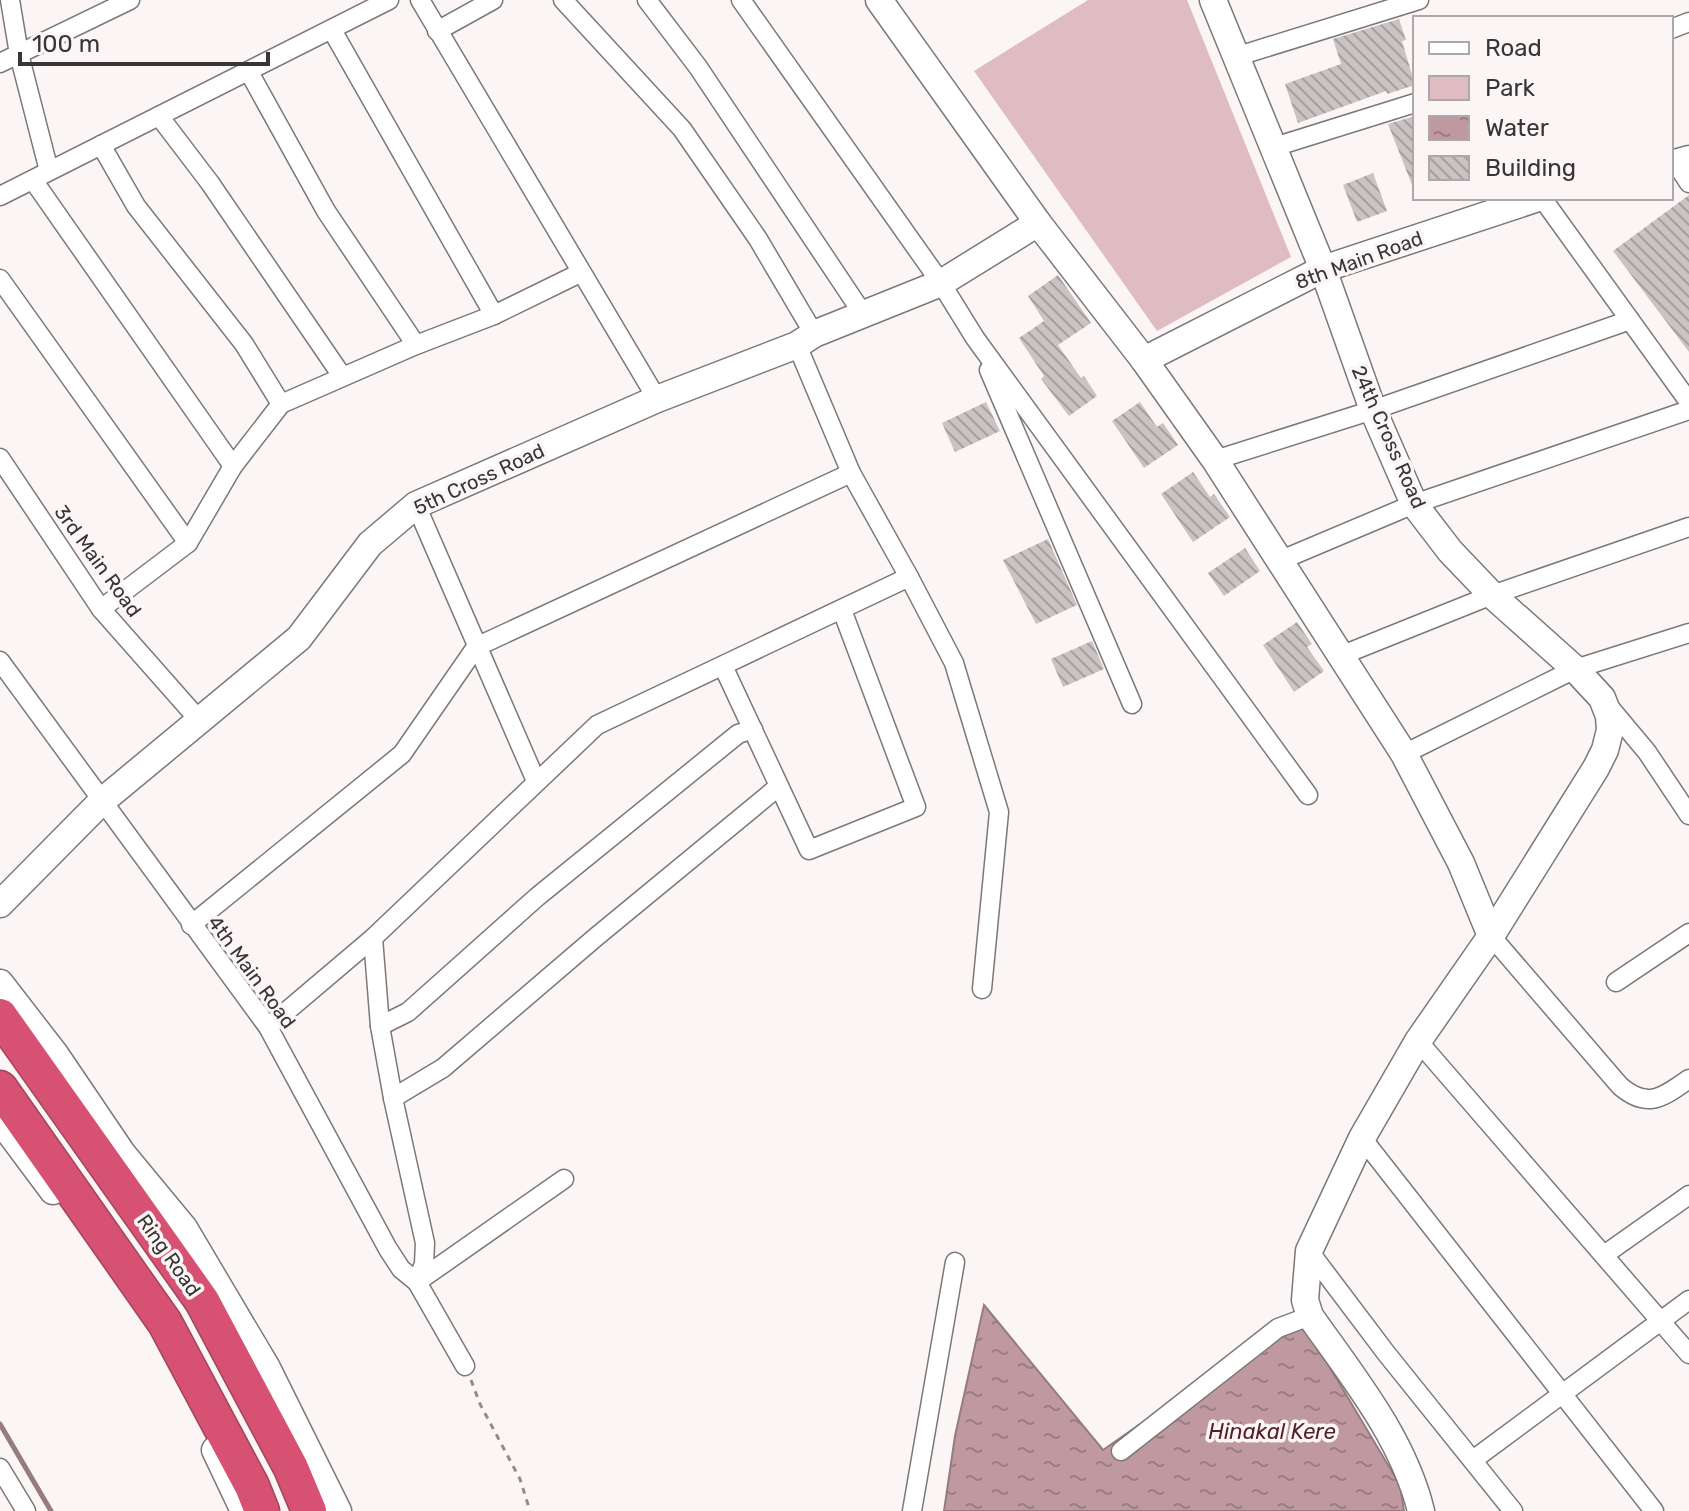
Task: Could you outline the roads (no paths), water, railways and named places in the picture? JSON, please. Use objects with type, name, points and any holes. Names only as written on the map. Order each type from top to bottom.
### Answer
[{"type":"highway","name":"Ring Road","points":[[0,1016],[202,1301],[291,1468],[309,1511]]},
{"type":"highway","points":[[0,1088],[165,1323],[252,1486],[262,1511]]},
{"type":"street","points":[[10,0],[41,176],[233,466]]},
{"type":"street","points":[[0,63],[130,0]]},
{"type":"street","points":[[0,196],[389,0]]},
{"type":"street","points":[[420,0],[657,399]]},
{"type":"street","points":[[437,31],[493,0]]},
{"type":"street","points":[[563,0],[682,129],[758,239],[806,340],[851,473],[954,663],[999,812],[982,989]]},
{"type":"street","points":[[647,0],[698,67],[863,314]]},
{"type":"street","points":[[741,0],[941,283],[975,338],[1308,795]]},
{"type":"street","points":[[879,0],[1038,223],[1144,360],[1215,460],[1404,754],[1461,863],[1491,936],[1620,1086],[1633,1097],[1647,1101],[1663,1096],[1689,1079]]},
{"type":"street","name":"24th Cross Road","points":[[1213,0],[1323,269],[1373,410],[1414,504],[1450,551],[1492,595],[1575,669],[1602,698]]},
{"type":"street","points":[[1235,57],[1419,0]]},
{"type":"street","points":[[332,30],[494,315]]},
{"type":"street","points":[[249,72],[326,211],[416,345]]},
{"type":"street","points":[[1271,148],[1413,104]]},
{"type":"street","points":[[159,116],[210,183],[342,376]]},
{"type":"street","points":[[101,145],[136,206],[244,344],[281,404]]},
{"type":"street","name":"8th Main Road","points":[[1144,360],[1323,269],[1534,200]]},
{"type":"street","points":[[1541,200],[1689,402]]},
{"type":"street","name":"5th Cross Road","points":[[0,904],[101,802],[299,638],[370,544],[416,505],[657,399],[941,283],[1038,223]]},
{"type":"street","points":[[101,609],[188,543],[233,466],[281,404],[494,315],[580,273]]},
{"type":"street","points":[[0,279],[188,543]]},
{"type":"street","points":[[1215,460],[1373,410],[1630,320]]},
{"type":"street","points":[[975,338],[1132,704]]},
{"type":"street","points":[[1279,561],[1414,504],[1689,410]]},
{"type":"street","name":"3rd Main Road","points":[[0,458],[101,609],[199,720]]},
{"type":"street","points":[[191,925],[402,754],[476,647],[851,473]]},
{"type":"street","points":[[416,505],[536,781]]},
{"type":"street","points":[[1340,656],[1492,595],[1689,527]]},
{"type":"street","points":[[268,1027],[373,938],[597,725],[909,577]]},
{"type":"street","points":[[723,666],[809,850],[916,807],[842,610]]},
{"type":"street","points":[[1404,754],[1575,669],[1689,633]]},
{"type":"street","name":"4th Main Road","points":[[0,661],[268,1027],[388,1249],[401,1269],[417,1282],[465,1366]]},
{"type":"street","points":[[1602,698],[1647,752],[1689,815]]},
{"type":"street","points":[[1421,1511],[1415,1487],[1396,1444],[1310,1316],[1305,1300],[1309,1251],[1362,1138],[1418,1041],[1491,936],[1605,750],[1610,730],[1609,716],[1602,698]]},
{"type":"street","points":[[380,1026],[408,1012],[537,897],[738,734],[753,729]]},
{"type":"street","points":[[393,1098],[443,1068],[778,787]]},
{"type":"street","points":[[1616,982],[1689,933]]},
{"type":"street","points":[[373,938],[380,1026],[425,1243],[424,1264],[417,1282]]},
{"type":"street","points":[[0,983],[55,1054],[122,1153],[184,1228],[267,1368],[338,1511]]},
{"type":"street","points":[[1418,1041],[1689,1354]]},
{"type":"street","points":[[0,1120],[141,1309],[174,1363],[244,1511]]},
{"type":"street","points":[[1362,1138],[1654,1511]]},
{"type":"street","points":[[417,1282],[564,1179]]},
{"type":"street","points":[[1604,1255],[1689,1195]]},
{"type":"street","points":[[1309,1251],[1513,1511]]},
{"type":"street","points":[[912,1511],[955,1262]]},
{"type":"street","points":[[1473,1460],[1689,1300]]},
{"type":"street","points":[[1121,1451],[1278,1328],[1310,1316]]},
{"type":"street","points":[[0,1468],[7,1496],[26,1511]]},
{"type":"water","name":"Hinakal Kere","points":[[984,1305],[1103,1450],[1298,1314],[1400,1485],[1404,1511],[944,1511],[955,1436]]},
{"type":"waterway","points":[[0,1424],[51,1511]]}]
